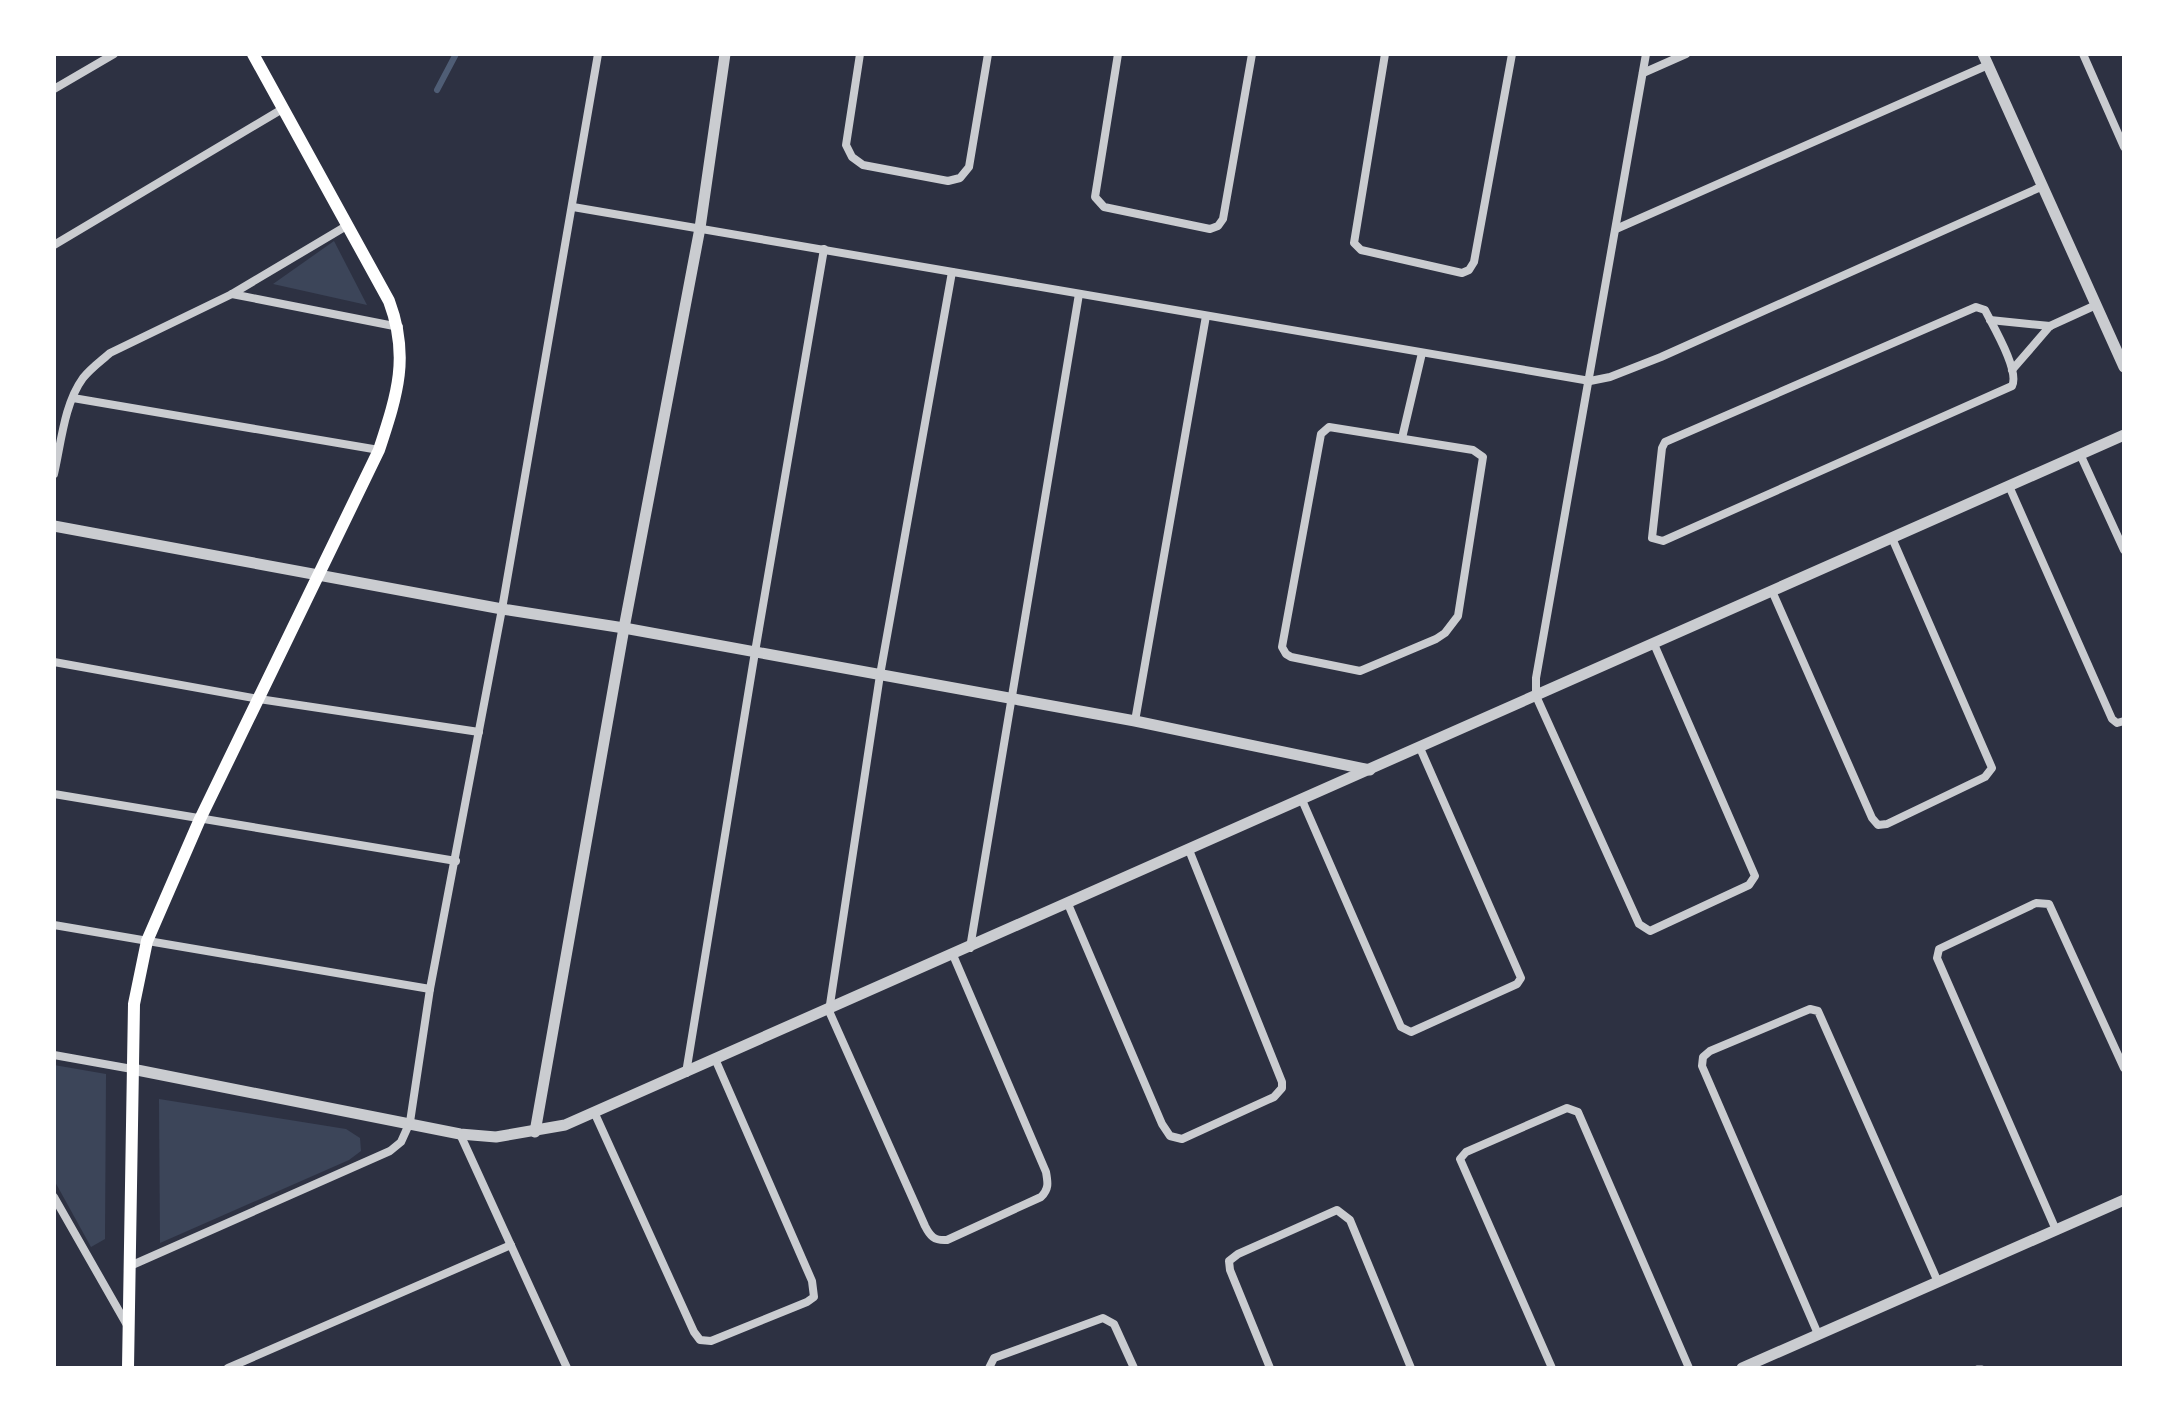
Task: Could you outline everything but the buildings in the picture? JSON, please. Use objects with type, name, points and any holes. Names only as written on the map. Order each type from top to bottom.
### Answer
[{"type":"main road","points":[[128,1368],[134,1004],[147,941],[200,819],[379,450],[396,397],[401,343],[399,327],[389,301],[253,54]]},
{"type":"street","points":[[54,89],[114,54]]},
{"type":"street","points":[[130,1266],[390,1151],[401,1142],[410,1122],[430,989],[502,609],[598,54]]},
{"type":"street","points":[[535,1132],[624,628],[700,228],[725,54]]},
{"type":"street","points":[[860,54],[846,145],[852,157],[863,165],[948,181],[960,178],[969,167],[988,54]]},
{"type":"street","points":[[1118,54],[1094,192],[1098,202],[1104,207],[1210,229],[1218,226],[1223,219],[1252,54]]},
{"type":"street","points":[[1385,54],[1353,238],[1361,250],[1462,273],[1469,270],[1474,262],[1512,54]]},
{"type":"street","points":[[1646,54],[1590,381],[1538,657],[1536,696],[1639,924],[1645,930],[1654,930],[1749,885],[1755,876],[1654,644]]},
{"type":"street","points":[[1643,73],[1686,54]]},
{"type":"street","points":[[2083,54],[2124,147]]},
{"type":"street","points":[[1616,229],[1986,60],[2124,367]]},
{"type":"street","points":[[54,245],[284,108]]},
{"type":"street","points":[[573,207],[1590,381],[1610,377],[1661,357],[2043,186]]},
{"type":"street","points":[[54,474],[73,398],[82,380],[110,353],[232,294],[348,225]]},
{"type":"street","points":[[686,1074],[824,249]]},
{"type":"street","points":[[952,272],[880,675],[829,1011],[925,1226],[933,1238],[947,1240],[1041,1197],[1047,1191],[1048,1183],[953,955]]},
{"type":"street","points":[[232,294],[399,327]]},
{"type":"street","points":[[970,948],[1079,294]]},
{"type":"street","points":[[2012,370],[2050,326],[2096,305]]},
{"type":"street","points":[[1976,307],[1983,308],[1990,320],[2012,370],[2015,380],[2012,386],[1663,541],[1652,538],[1662,448],[1669,439],[1976,307]]},
{"type":"street","points":[[1135,721],[1206,316]]},
{"type":"street","points":[[1990,320],[2050,326]]},
{"type":"street","points":[[1402,438],[1422,353]]},
{"type":"street","points":[[73,398],[379,450]]},
{"type":"street","points":[[1334,427],[1402,438],[1473,450],[1483,457],[1458,616],[1452,626],[1436,639],[1360,671],[1291,657],[1282,647],[1321,434],[1326,428],[1334,427]]},
{"type":"street","points":[[54,1055],[460,1134],[496,1137],[565,1125],[829,1011],[2124,435]]},
{"type":"street","points":[[2080,454],[2124,550]]},
{"type":"street","points":[[2009,486],[2112,719],[2117,723],[2124,721]]},
{"type":"street","points":[[54,526],[502,609],[1011,698],[1370,770]]},
{"type":"street","points":[[1772,591],[1872,818],[1878,825],[1887,824],[1985,777],[1992,768],[1892,538]]},
{"type":"street","points":[[54,662],[259,699],[479,732]]},
{"type":"street","points":[[1302,800],[1401,1027],[1411,1032],[1517,984],[1521,978],[1420,748]]},
{"type":"street","points":[[54,794],[456,861]]},
{"type":"street","points":[[1068,904],[1162,1124],[1170,1136],[1182,1139],[1274,1097],[1282,1088],[1189,850]]},
{"type":"street","points":[[2056,1230],[1937,958],[1939,949],[2036,903],[2049,904],[2124,1068]]},
{"type":"street","points":[[54,925],[430,989]]},
{"type":"street","points":[[1818,1334],[1702,1066],[1703,1057],[1710,1051],[1810,1009],[1818,1011],[1938,1282]]},
{"type":"street","points":[[595,1114],[700,1340],[711,1341],[807,1302],[814,1293],[812,1281],[716,1061]]},
{"type":"street","points":[[1552,1368],[1460,1159],[1466,1152],[1567,1108],[1578,1112],[1689,1368]]},
{"type":"street","points":[[460,1134],[566,1366],[553,1368]]},
{"type":"street","points":[[54,1197],[129,1328]]},
{"type":"street","points":[[1742,1368],[2124,1200]]},
{"type":"street","points":[[1270,1368],[1229,1261],[1238,1254],[1337,1210],[1350,1220],[1411,1368]]},
{"type":"street","points":[[228,1368],[511,1245]]},
{"type":"street","points":[[989,1368],[994,1358],[1103,1318],[1114,1324],[1134,1368]]},
{"type":"shaded area","points":[[334,241],[367,305],[273,284]]},
{"type":"shaded area","points":[[54,1065],[106,1074],[105,1239],[91,1247],[54,1180]]},
{"type":"shaded area","points":[[159,1099],[346,1129],[360,1138],[361,1151],[349,1160],[160,1243]]},
{"type":"waterway","points":[[437,90],[456,54]]}]
